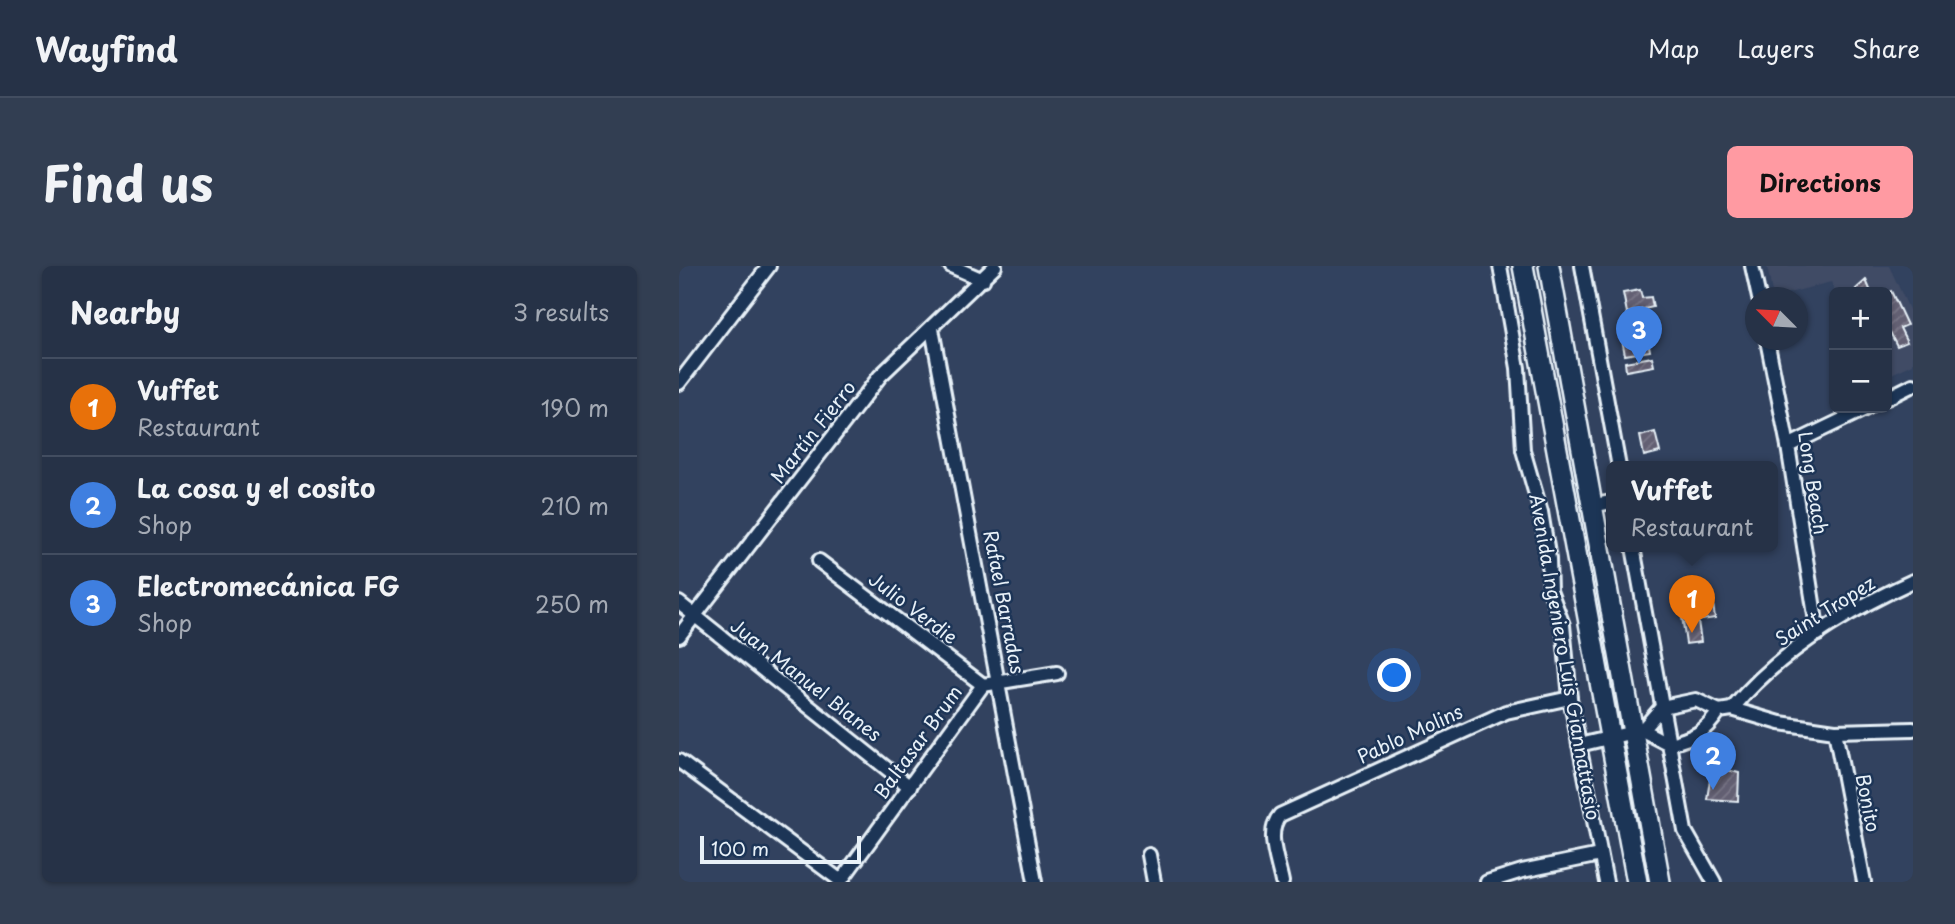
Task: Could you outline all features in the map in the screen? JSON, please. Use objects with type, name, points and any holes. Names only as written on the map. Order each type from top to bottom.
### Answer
[{"type":"main road","name":"Avenida Ingeniero Luis Giannattasio","points":[[1523,266],[1637,882]]},
{"type":"main road","points":[[1549,266],[1591,506],[1637,731],[1660,882]]},
{"type":"street","points":[[679,383],[769,266]]},
{"type":"street","points":[[951,266],[983,280]]},
{"type":"street","name":"Martín Fierro","points":[[679,636],[880,376],[995,266]]},
{"type":"street","name":"Avenida Ingeniero Luis Giannattasio","points":[[1500,266],[1518,368],[1523,450],[1541,512],[1549,559],[1550,591],[1563,625],[1570,698],[1606,882]]},
{"type":"street","points":[[1582,266],[1618,461]]},
{"type":"street","points":[[1752,266],[1757,287]]},
{"type":"street","name":"Rafael Barradas","points":[[932,329],[1035,882]]},
{"type":"street","name":"Long Beach","points":[[1769,350],[1788,446],[1818,634]]},
{"type":"street","points":[[1892,396],[1913,385]]},
{"type":"street","points":[[1788,446],[1857,413]]},
{"type":"street","points":[[1591,506],[1606,503]]},
{"type":"street","points":[[1634,552],[1685,831],[1714,882]]},
{"type":"street","name":"Julio Verdie","points":[[819,561],[983,685]]},
{"type":"street","name":"Saint Tropez","points":[[1669,744],[1696,737],[1757,679],[1818,634],[1913,581]]},
{"type":"street","name":"Juan Manuel Blanes","points":[[679,603],[910,786]]},
{"type":"street","name":"Baltasar Brum","points":[[840,881],[983,685],[1057,673]]},
{"type":"street","name":"Pablo Molins","points":[[1282,882],[1273,823],[1280,815],[1506,712],[1570,698]]},
{"type":"street","points":[[1579,745],[1637,731],[1662,708],[1696,700],[1780,723],[1835,731],[1913,729]]},
{"type":"street","points":[[1637,731],[1669,744]]},
{"type":"street","name":"Bonito","points":[[1835,731],[1864,882]]},
{"type":"street","points":[[679,761],[840,881]]},
{"type":"street","points":[[1149,855],[1154,882]]},
{"type":"street","points":[[1487,882],[1522,871],[1600,855]]},
{"type":"shaded area","points":[[1767,266],[1889,266],[1913,318],[1913,364],[1892,374],[1892,287],[1834,287],[1831,282],[1808,288],[1771,287]]},
{"type":"building","points":[[1866,280],[1869,287],[1858,287]]},
{"type":"building","points":[[1640,290],[1642,298],[1651,297],[1653,307],[1627,313],[1623,293]]},
{"type":"building","points":[[1892,293],[1907,325],[1900,328],[1907,342],[1897,346],[1892,336]]},
{"type":"building","points":[[1647,334],[1650,351],[1625,355],[1622,339]]},
{"type":"building","points":[[1652,357],[1654,366],[1626,371],[1625,362]]},
{"type":"building","points":[[1655,432],[1660,452],[1644,456],[1640,436]]},
{"type":"building","points":[[1711,590],[1715,618],[1683,623],[1678,596]]},
{"type":"building","points":[[1698,621],[1701,642],[1686,644],[1683,623]]},
{"type":"building","points":[[1712,766],[1739,773],[1738,801],[1707,799]]},
{"type":"place","name":"Electromecánica FG","points":[[1639,364]]},
{"type":"place","name":"Vuffet","points":[[1692,633]]},
{"type":"place","name":"La cosa y el cosito","points":[[1713,790]]}]
